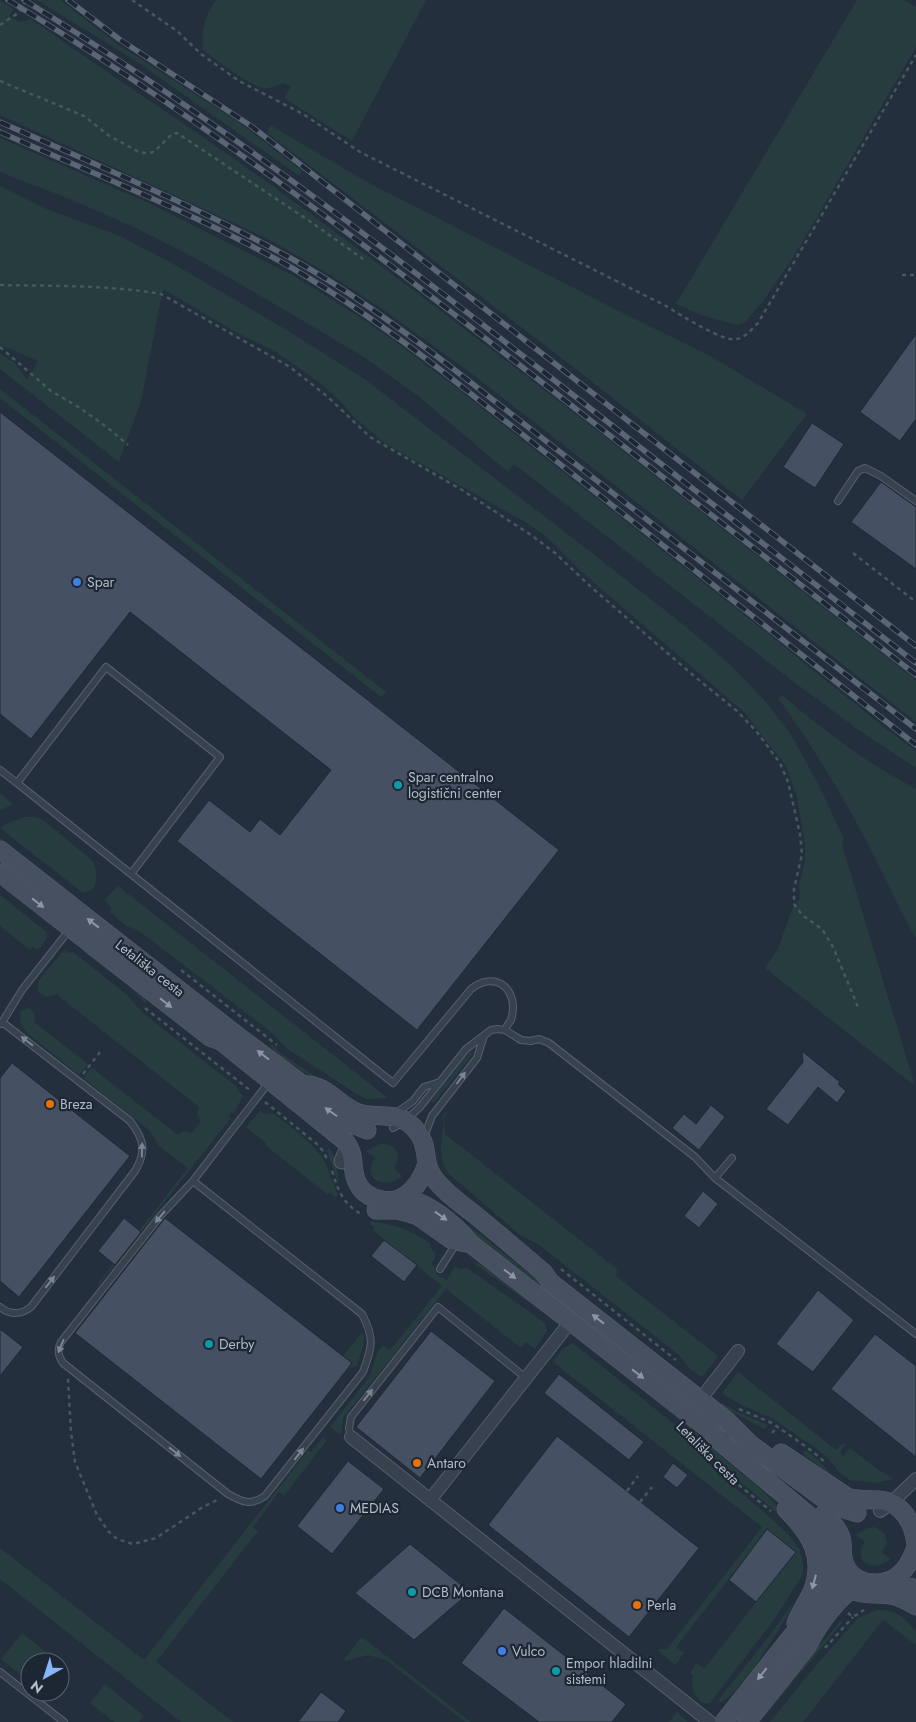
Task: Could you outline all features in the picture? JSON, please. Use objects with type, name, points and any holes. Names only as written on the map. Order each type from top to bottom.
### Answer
[{"type":"main road","name":"Letališka cesta","points":[[0,850],[302,1084],[310,1097],[334,1115],[367,1130],[397,1121]]},
{"type":"main road","name":"Letališka cesta","points":[[0,873],[210,1037],[217,1048],[266,1086],[327,1138],[336,1148],[346,1154],[353,1153],[357,1183],[364,1192],[374,1198],[384,1200],[404,1197],[426,1206],[459,1229],[465,1243]]},
{"type":"main road","name":"Letališka cesta","points":[[210,1037],[222,1041],[333,1131],[346,1154],[342,1174],[345,1184],[355,1198],[376,1210],[403,1211],[418,1216],[452,1240],[465,1243],[571,1321],[711,1431],[719,1441],[834,1537],[842,1540],[843,1558],[846,1568],[863,1589]]},
{"type":"main road","name":"Letališka cesta","points":[[302,1084],[317,1086],[357,1113],[397,1121]]},
{"type":"main road","points":[[397,1121],[416,1130],[423,1140],[426,1151],[424,1172],[404,1197]]},
{"type":"main road","points":[[397,1121],[413,1146],[415,1167],[434,1178],[544,1272],[550,1282],[700,1400],[732,1414],[754,1435],[848,1497],[882,1500],[890,1515],[900,1527],[904,1540],[904,1556],[912,1567]]},
{"type":"main road","points":[[346,1154],[360,1134],[367,1130]]},
{"type":"main road","points":[[732,1414],[750,1444],[824,1500],[857,1513]]},
{"type":"main road","name":"Letališka cesta","points":[[711,1431],[724,1435],[824,1515],[834,1537],[834,1569]]},
{"type":"main road","points":[[774,1487],[779,1502],[808,1535],[814,1546],[817,1563],[816,1581],[797,1620],[792,1636]]},
{"type":"main road","points":[[747,1722],[808,1646],[815,1631],[837,1604],[863,1589],[891,1581],[912,1567],[916,1546],[914,1516],[900,1509],[886,1507],[857,1513],[846,1521],[834,1537]]},
{"type":"main road","points":[[724,1722],[792,1636],[804,1626],[826,1595],[834,1569]]},
{"type":"main road","points":[[834,1569],[840,1579],[863,1589],[893,1595],[916,1606]]},
{"type":"main road","points":[[891,1581],[916,1589]]},
{"type":"street","points":[[430,1500],[571,1321]]},
{"type":"street","points":[[700,1400],[738,1351]]},
{"type":"street","points":[[352,1437],[710,1722]]},
{"type":"street","points":[[886,1507],[916,1478]]},
{"type":"lane","points":[[838,501],[858,470],[865,468],[881,476],[916,501]]},
{"type":"lane","points":[[17,783],[106,667],[220,757],[131,874]]},
{"type":"lane","points":[[0,770],[393,1083],[471,989],[478,984],[489,981],[497,982],[504,985],[510,994],[512,1000],[511,1020],[505,1030]]},
{"type":"lane","points":[[0,1307],[11,1313],[17,1313],[26,1311],[31,1307],[130,1179],[140,1163],[143,1150],[141,1138],[130,1121],[1,1024],[22,990],[71,928]]},
{"type":"lane","points":[[397,1121],[420,1107],[466,1049],[491,1030],[505,1030],[521,1040],[531,1041],[539,1039],[550,1043],[695,1157],[715,1178],[916,1334]]},
{"type":"lane","points":[[423,1140],[427,1125],[432,1116],[476,1058],[484,1036]]},
{"type":"lane","points":[[397,1121],[400,1112],[413,1101],[424,1087],[440,1082]]},
{"type":"lane","points":[[193,1181],[362,1314],[370,1329],[370,1345],[363,1372],[265,1496],[257,1501],[246,1502],[228,1494],[69,1368],[63,1363],[58,1354],[62,1342],[161,1214],[193,1181],[266,1086]]},
{"type":"lane","points":[[715,1178],[732,1158]]},
{"type":"lane","points":[[440,1269],[465,1243]]},
{"type":"lane","points":[[352,1437],[349,1428],[351,1417],[438,1307],[526,1378]]},
{"type":"lane","points":[[0,1672],[64,1722]]},
{"type":"path","points":[[0,25],[18,13],[26,0]]},
{"type":"path","points":[[132,0],[177,31],[201,54],[239,81],[303,114],[360,152],[666,306],[710,332],[731,340],[746,335],[758,322],[916,55]]},
{"type":"path","points":[[0,82],[84,116],[108,135],[137,151],[144,153],[154,152],[172,134],[177,133],[363,259]]},
{"type":"path","points":[[902,275],[916,275]]},
{"type":"path","points":[[0,285],[84,287],[148,291],[161,294],[290,367],[328,397],[370,437],[462,490],[555,553],[591,587],[737,711],[757,732],[780,763],[788,782],[800,834],[802,854],[794,889],[794,904],[802,915],[822,929],[833,947],[858,1007]]},
{"type":"path","points":[[0,348],[51,391],[101,423],[128,445]]},
{"type":"path","points":[[853,553],[916,602]]},
{"type":"path","name":"Letališka cesta","points":[[174,965],[278,1045]]},
{"type":"path","points":[[78,1081],[100,1052]]},
{"type":"path","points":[[272,1107],[320,1147],[329,1162],[334,1180]]},
{"type":"path","points":[[320,1147],[324,1142]]},
{"type":"path","points":[[69,1368],[67,1386],[75,1462],[90,1494],[97,1515],[108,1532],[117,1539],[133,1544],[156,1538],[203,1507],[228,1494]]},
{"type":"path","points":[[732,1414],[765,1420],[808,1448],[827,1464]]},
{"type":"path","points":[[772,1433],[777,1427]]},
{"type":"path","name":"Letališka cesta","points":[[703,1448],[725,1474],[771,1511]]},
{"type":"path","points":[[627,1491],[638,1476]]},
{"type":"path","points":[[640,1502],[652,1487]]},
{"type":"green space","points":[[0,0],[13,9],[9,16],[20,22],[31,19],[300,206],[456,322],[916,680],[916,722],[468,371],[381,308],[324,271],[264,237],[0,115]]},
{"type":"green space","points":[[37,0],[60,0],[116,43],[240,123],[302,171],[299,176],[136,61]]},
{"type":"green space","points":[[216,0],[426,0],[352,141],[284,98],[291,86],[283,83],[269,88],[258,86],[232,72],[203,49],[205,23]]},
{"type":"green space","points":[[857,0],[904,0],[916,7],[916,47],[796,253],[764,300],[746,321],[738,325],[707,317],[676,304]]},
{"type":"green space","points":[[270,125],[367,182],[710,356],[807,414],[742,500],[568,363],[267,133]]},
{"type":"green space","points":[[0,138],[153,205],[294,276],[391,338],[916,751],[916,768],[860,731],[790,679],[514,464],[508,472],[418,396],[364,357],[197,259],[134,227],[0,172]]},
{"type":"green space","points":[[0,186],[44,208],[120,236],[170,262],[285,329],[363,378],[556,525],[685,626],[733,667],[765,701],[790,733],[818,784],[844,839],[842,845],[915,1086],[765,968],[778,948],[793,907],[800,899],[799,885],[805,861],[805,845],[797,797],[786,766],[744,712],[583,573],[548,538],[527,523],[386,444],[356,419],[319,382],[276,352],[234,331],[163,289],[141,401],[119,462],[0,369],[0,354],[15,363],[27,380],[38,361],[0,345]]},
{"type":"green space","points":[[0,389],[386,692],[381,697],[0,398]]},
{"type":"green space","points":[[782,695],[846,746],[916,789],[916,938],[844,800],[778,698]]},
{"type":"green space","points":[[0,793],[13,804],[0,810]]},
{"type":"green space","points":[[24,817],[35,817],[43,820],[93,861],[96,870],[96,881],[92,890],[82,892],[1,829],[2,826]]},
{"type":"green space","points":[[0,837],[79,899],[73,899],[0,841]]},
{"type":"green space","points":[[118,886],[388,1098],[367,1099],[360,1096],[286,1048],[271,1032],[138,930],[126,926],[110,912],[112,908],[104,900]]},
{"type":"green space","points":[[0,895],[48,933],[47,938],[38,950],[33,947],[30,950],[0,926]]},
{"type":"green space","points":[[64,950],[68,953],[73,952],[126,994],[143,1013],[237,1087],[243,1096],[234,1113],[232,1112],[229,1116],[231,1118],[98,1286],[99,1282],[188,1168],[159,1146],[150,1131],[83,1078],[92,1068],[178,1135],[184,1131],[192,1133],[201,1121],[197,1114],[199,1107],[56,994],[46,997],[38,991],[38,981]]},
{"type":"green space","points":[[86,950],[142,995],[147,1002],[146,1004],[131,988],[84,952]]},
{"type":"green space","points":[[27,1008],[34,1013],[34,1022],[88,1064],[79,1075],[26,1032],[20,1017],[21,1011]]},
{"type":"green space","points":[[270,1045],[273,1045],[280,1053],[345,1096],[344,1098],[276,1054]]},
{"type":"green space","points":[[470,1051],[473,1054],[434,1103],[431,1101]]},
{"type":"green space","points":[[260,1111],[264,1114],[274,1114],[313,1146],[325,1163],[338,1195],[335,1197],[331,1193],[327,1194],[265,1145],[266,1143],[246,1127]]},
{"type":"green space","points":[[445,1112],[447,1113],[444,1118],[445,1134],[617,1269],[616,1276],[718,1356],[704,1375],[701,1377],[690,1369],[679,1355],[538,1244],[520,1235],[448,1173],[441,1157],[443,1117]]},
{"type":"green space","points":[[379,1144],[394,1147],[398,1154],[397,1163],[394,1168],[402,1176],[396,1180],[382,1182],[373,1177],[371,1165],[375,1158],[366,1151]]},
{"type":"green space","points":[[329,1147],[334,1156],[338,1183],[327,1150]]},
{"type":"green space","points":[[440,1203],[821,1503],[818,1506],[437,1207]]},
{"type":"green space","points":[[371,1221],[402,1228],[430,1243],[431,1249],[435,1252],[435,1259],[431,1264],[437,1274],[447,1280],[455,1266],[459,1269],[467,1268],[545,1323],[547,1331],[535,1349],[526,1342],[521,1348],[446,1289],[343,1418],[342,1431],[339,1434],[330,1427],[369,1377],[378,1351],[383,1345],[390,1350],[442,1286],[374,1231],[374,1227],[370,1224]]},
{"type":"green space","points":[[472,1262],[482,1265],[545,1312],[544,1313]]},
{"type":"green space","points":[[361,1334],[364,1334],[364,1342],[357,1366],[349,1368],[352,1363],[343,1356]]},
{"type":"green space","points":[[573,1343],[679,1428],[715,1471],[771,1518],[789,1535],[800,1550],[803,1574],[776,1617],[710,1703],[703,1703],[695,1694],[692,1688],[693,1676],[690,1673],[696,1663],[704,1669],[796,1551],[767,1530],[676,1647],[684,1653],[675,1665],[659,1652],[659,1649],[667,1649],[762,1527],[553,1362],[562,1349]]},
{"type":"green space","points":[[587,1344],[692,1427],[715,1451],[761,1489],[782,1511],[781,1516],[720,1465],[695,1434],[683,1423]]},
{"type":"green space","points":[[738,1372],[836,1450],[841,1445],[846,1444],[840,1453],[843,1456],[850,1448],[880,1471],[894,1479],[875,1483],[850,1480],[839,1472],[824,1454],[772,1418],[741,1405],[723,1394]]},
{"type":"green space","points":[[722,1403],[737,1412],[768,1425],[765,1429],[730,1411],[721,1405]]},
{"type":"green space","points":[[323,1437],[327,1440],[284,1496],[279,1492],[253,1527],[258,1531],[156,1662],[233,1722],[181,1722],[0,1579],[0,1548],[144,1660],[308,1450],[311,1452]]},
{"type":"green space","points":[[806,1450],[822,1464],[836,1480],[835,1482],[803,1454]]},
{"type":"green space","points":[[875,1527],[885,1534],[887,1544],[882,1552],[890,1559],[884,1563],[871,1565],[866,1564],[861,1555],[861,1549],[865,1542],[856,1535],[867,1528]]},
{"type":"green space","points":[[791,1606],[778,1631],[751,1672],[732,1694],[722,1702],[719,1702],[719,1699]]},
{"type":"green space","points":[[876,1610],[890,1611],[903,1618],[916,1631],[916,1645],[883,1620],[803,1722],[770,1722],[817,1664],[857,1619]]},
{"type":"green space","points":[[841,1621],[843,1622],[760,1722],[756,1722],[796,1672]]},
{"type":"green space","points":[[22,1633],[46,1652],[20,1652],[20,1674],[1,1659]]},
{"type":"green space","points":[[362,1637],[471,1722],[465,1722],[386,1660],[368,1655],[346,1661],[344,1659]]},
{"type":"green space","points":[[105,1684],[144,1716],[139,1722],[114,1722],[90,1703]]},
{"type":"green space","points":[[677,1712],[688,1722],[669,1722]]},
{"type":"building","points":[[916,334],[916,419],[900,441],[860,412]]},
{"type":"building","name":"Spar centralno logistični center","points":[[0,412],[559,850],[417,1030],[177,841],[209,800],[250,832],[260,819],[280,835],[331,770],[130,612],[31,739],[0,714]]},
{"type":"building","points":[[812,423],[844,444],[815,488],[783,467]]},
{"type":"building","points":[[881,482],[916,507],[916,569],[851,522]]},
{"type":"building","points":[[802,1051],[840,1082],[838,1084],[846,1091],[837,1103],[818,1087],[788,1125],[766,1109],[803,1062]]},
{"type":"building","points":[[12,1063],[130,1156],[19,1297],[0,1281],[0,1078]]},
{"type":"building","points":[[711,1105],[725,1117],[699,1150],[672,1128],[684,1114],[696,1124]]},
{"type":"building","points":[[703,1191],[718,1204],[699,1228],[684,1216]]},
{"type":"building","points":[[124,1218],[141,1232],[115,1265],[98,1251]]},
{"type":"building","name":"Derby","points":[[165,1218],[352,1363],[261,1479],[75,1333]]},
{"type":"building","points":[[384,1240],[417,1265],[404,1282],[371,1256]]},
{"type":"building","points":[[818,1290],[854,1320],[813,1372],[776,1344]]},
{"type":"building","points":[[0,1329],[23,1347],[0,1376]]},
{"type":"building","points":[[431,1331],[495,1381],[420,1478],[356,1427]]},
{"type":"building","points":[[875,1334],[916,1366],[916,1457],[831,1389]]},
{"type":"building","points":[[559,1374],[644,1442],[629,1460],[544,1393]]},
{"type":"building","points":[[557,1436],[699,1548],[629,1637],[488,1525]]},
{"type":"building","name":"MEDIAS","points":[[348,1461],[384,1489],[332,1554],[297,1526]]},
{"type":"building","points":[[673,1463],[688,1475],[677,1488],[663,1477]]},
{"type":"building","points":[[767,1529],[796,1552],[756,1602],[729,1580]]},
{"type":"building","name":"DCB Montana","points":[[410,1544],[470,1592],[414,1640],[355,1593]]},
{"type":"building","points":[[504,1608],[626,1704],[612,1722],[539,1722],[461,1663]]},
{"type":"building","points":[[321,1692],[346,1711],[338,1722],[298,1722]]},
{"type":"railway","points":[[8,0],[147,89],[348,233],[479,333],[916,675]]},
{"type":"railway","points":[[24,0],[164,91],[369,237],[916,663]]},
{"type":"railway","points":[[68,0],[119,39],[251,126],[916,646]]},
{"type":"railway","points":[[0,122],[149,188],[222,223],[294,260],[353,296],[447,364],[916,729]]},
{"type":"railway","points":[[0,132],[221,231],[292,268],[350,304],[442,371],[916,745]]},
{"type":"place","name":"Spar","points":[[77,582]]},
{"type":"place","name":"Spar centralno logistični center","points":[[398,785]]},
{"type":"place","name":"Breza","points":[[50,1104]]},
{"type":"place","name":"Derby","points":[[209,1344]]},
{"type":"place","name":"Antaro","points":[[417,1463]]},
{"type":"place","name":"MEDIAS","points":[[340,1508]]},
{"type":"place","name":"DCB Montana","points":[[412,1592]]},
{"type":"place","name":"Perla","points":[[637,1605]]},
{"type":"place","name":"Vulco","points":[[502,1651]]},
{"type":"place","name":"Empor hladilni sistemi","points":[[556,1671]]}]
